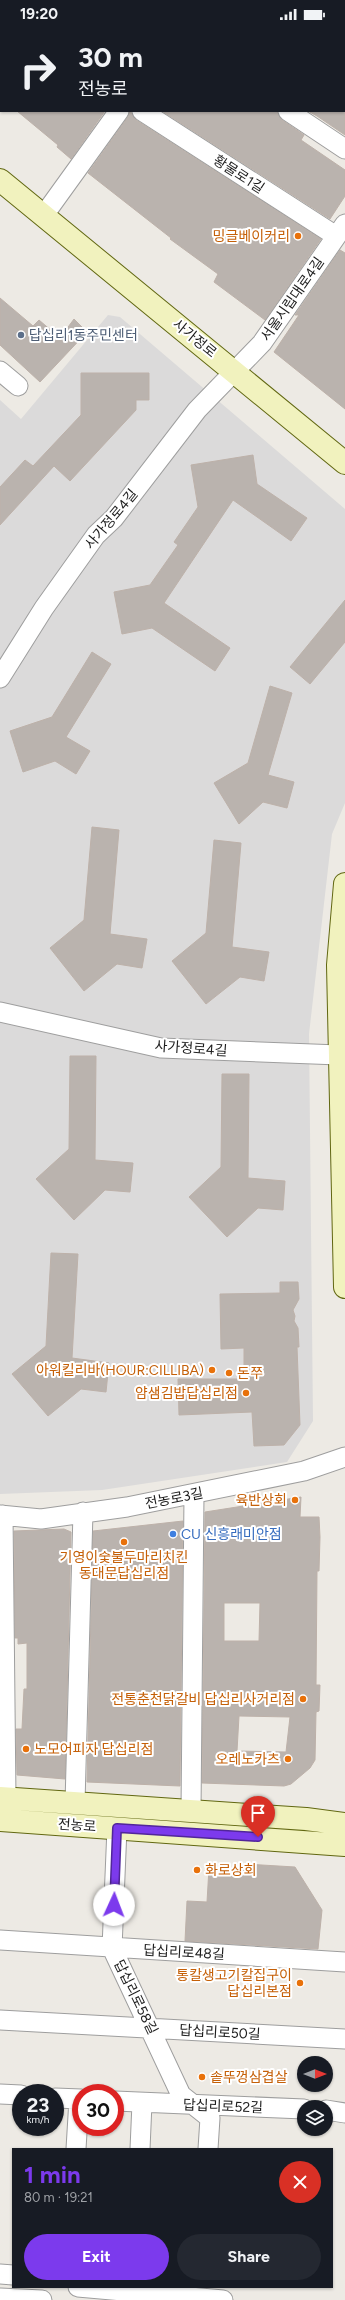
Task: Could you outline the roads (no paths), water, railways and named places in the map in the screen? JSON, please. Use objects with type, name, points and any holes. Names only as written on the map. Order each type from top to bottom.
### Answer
[{"type":"main road","name":"사가정로","points":[[0,180],[235,371],[345,463]]},
{"type":"main road","points":[[345,884],[338,965],[345,1287]]},
{"type":"main road","name":"전농로","points":[[3,1799],[306,1819],[345,1824]]},
{"type":"main road","name":"전농로","points":[[0,1820],[345,1845]]},
{"type":"street","points":[[44,215],[118,112]]},
{"type":"street","name":"황물로1길","points":[[144,112],[340,230]]},
{"type":"street","points":[[290,112],[345,149]]},
{"type":"street","name":"서울시립대로4길","points":[[235,371],[262,343],[340,230]]},
{"type":"street","points":[[0,371],[18,386]]},
{"type":"street","name":"사가정로4길","points":[[0,678],[44,608],[96,535],[114,518],[198,410],[235,371]]},
{"type":"street","name":"사가정로4길","points":[[0,1012],[160,1048],[339,1055]]},
{"type":"street","name":"전농로3길","points":[[2,1515],[41,1519],[127,1507],[194,1495],[304,1471],[345,1457]]},
{"type":"street","points":[[191,1811],[194,1495]]},
{"type":"street","name":"전농로","points":[[75,1803],[83,1512]]},
{"type":"street","name":"전농로","points":[[2,1515],[3,1799]]},
{"type":"street","name":"답십리로58길","points":[[117,1828],[112,1948],[151,2028],[181,2095],[210,2118],[208,2148]]},
{"type":"street","name":"답십리로48길","points":[[0,1940],[345,1962]]},
{"type":"street","name":"답십리로50길","points":[[0,2020],[345,2039]]},
{"type":"street","points":[[0,2094],[12,2095]]},
{"type":"street","name":"답십리로52길","points":[[124,2102],[297,2109]]},
{"type":"street","points":[[140,2148],[142,2103]]},
{"type":"street","points":[[333,2111],[345,2113]]},
{"type":"street","points":[[76,2148],[77,2136]]},
{"type":"street","points":[[0,2274],[12,2275]]},
{"type":"street","points":[[76,2300],[77,2288]]},
{"type":"street","points":[[95,2288],[200,2294],[223,2300]]},
{"type":"street","points":[[0,2298],[42,2300]]},
{"type":"place","name":"밍글베이커리","points":[[298,236]]},
{"type":"place","name":"답십리1동주민센터","points":[[21,335]]},
{"type":"place","name":"아워킬리바(HOUR:CILLIBA)","points":[[212,1370]]},
{"type":"place","name":"돈쭈","points":[[229,1373]]},
{"type":"place","name":"얌샘김밥답십리점","points":[[246,1393]]},
{"type":"place","name":"육반상회","points":[[295,1500]]},
{"type":"place","name":"CU 신흥래미안점","points":[[173,1534]]},
{"type":"place","name":"기영이숯불두마리치킨 동대문답십리점","points":[[124,1542]]},
{"type":"place","name":"전통춘천닭갈비 답십리사거리점","points":[[303,1699]]},
{"type":"place","name":"노모어피자 답십리점","points":[[26,1749]]},
{"type":"place","name":"오레노카츠","points":[[288,1759]]},
{"type":"place","name":"화로상회","points":[[197,1870]]},
{"type":"place","name":"통칼생고기칼집구이 답십리본점","points":[[300,1983]]},
{"type":"place","name":"솥뚜껑삼겹살","points":[[202,2077]]}]
